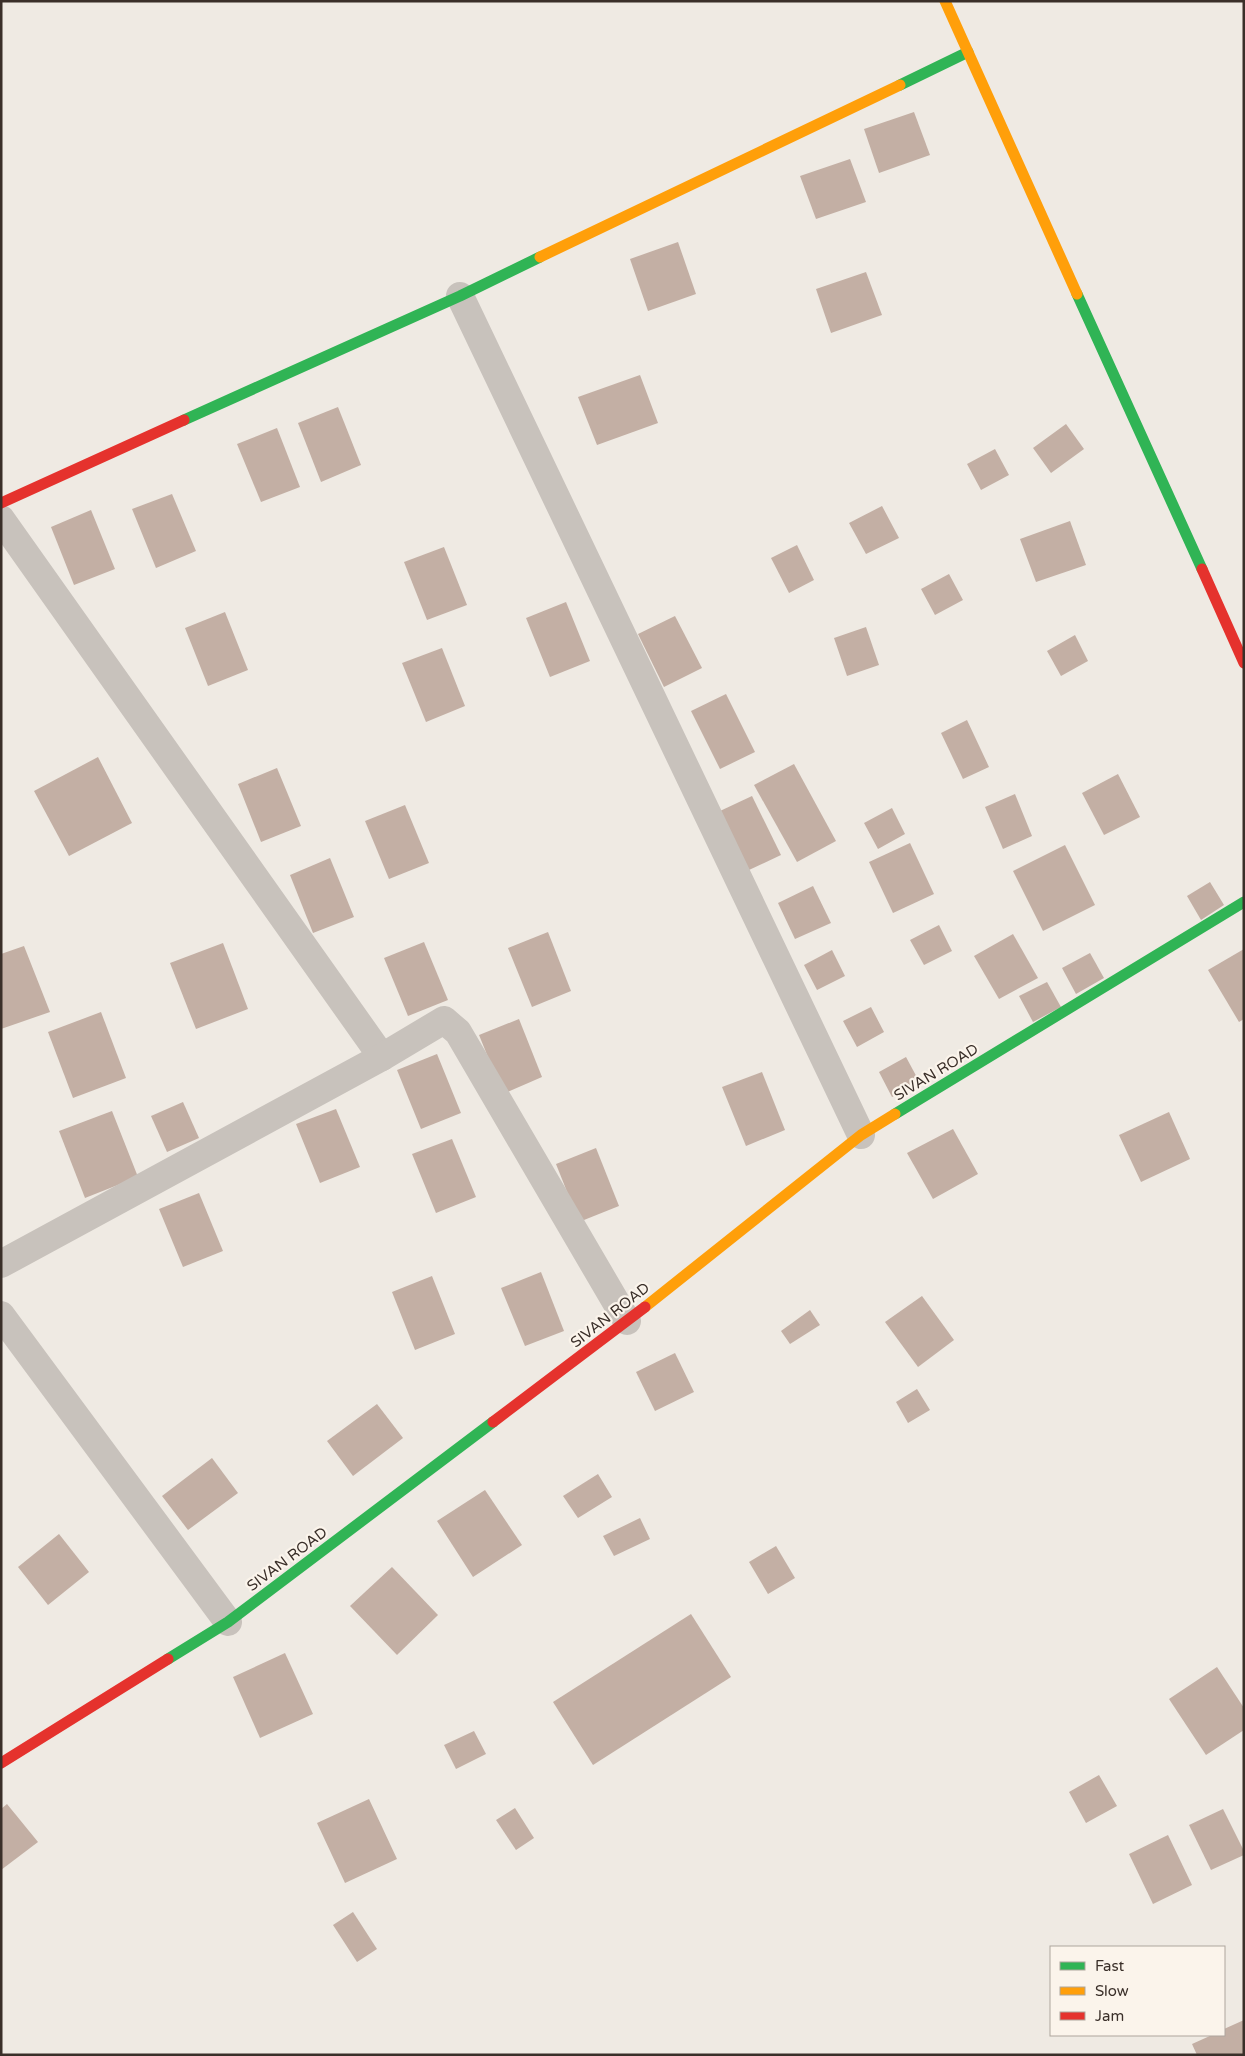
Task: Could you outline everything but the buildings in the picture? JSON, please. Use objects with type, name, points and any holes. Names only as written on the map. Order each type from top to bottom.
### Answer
[{"type":"street","points":[[945,1],[1244,663]]},
{"type":"street","points":[[1,503],[460,296],[968,52]]},
{"type":"street","points":[[460,296],[861,1135]]},
{"type":"street","points":[[1,519],[382,1057]]},
{"type":"street","name":"SIVAN ROAD","points":[[1,1763],[228,1622],[627,1321],[861,1135],[1244,902]]},
{"type":"street","points":[[1,1264],[382,1057],[444,1020],[458,1032],[627,1321]]},
{"type":"street","points":[[1,1315],[228,1622]]},
{"type":"traffic: fast","points":[[900,85],[968,52]]},
{"type":"traffic: fast","points":[[184,420],[460,296],[540,257]]},
{"type":"traffic: fast","points":[[1077,294],[1202,569]]},
{"type":"traffic: fast","points":[[895,1114],[1244,902]]},
{"type":"traffic: fast","points":[[168,1659],[228,1622],[493,1422]]},
{"type":"traffic: slow","points":[[945,1],[1077,294]]},
{"type":"traffic: slow","points":[[540,257],[900,85]]},
{"type":"traffic: slow","points":[[645,1307],[861,1135],[895,1114]]},
{"type":"traffic: jam","points":[[1,503],[184,420]]},
{"type":"traffic: jam","points":[[1202,569],[1244,663]]},
{"type":"traffic: jam","points":[[493,1422],[645,1307]]},
{"type":"traffic: jam","points":[[1,1763],[168,1659]]}]
